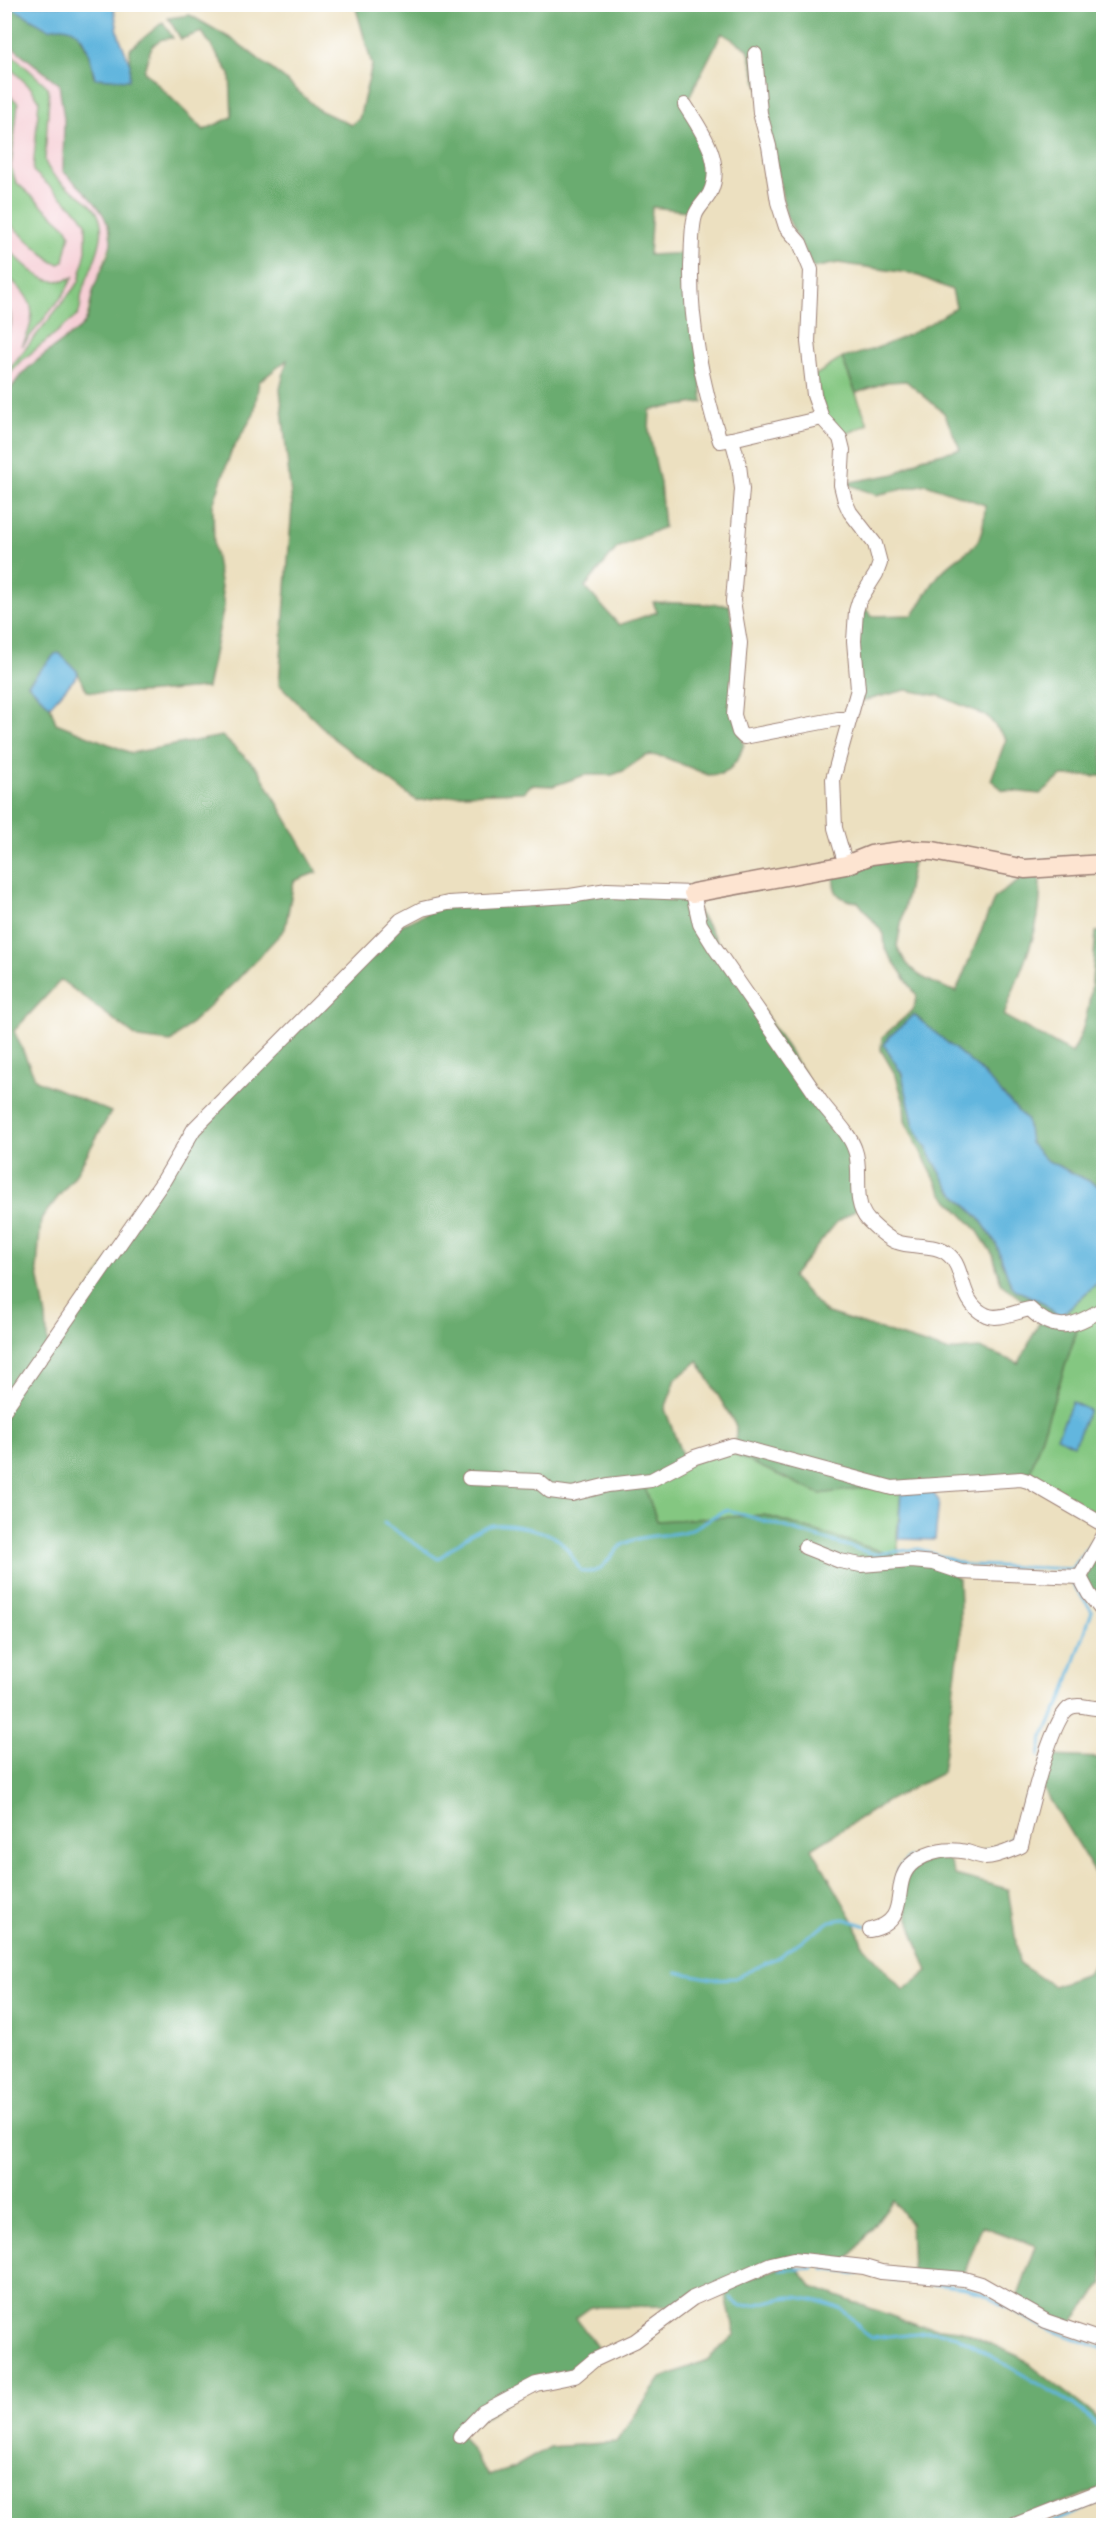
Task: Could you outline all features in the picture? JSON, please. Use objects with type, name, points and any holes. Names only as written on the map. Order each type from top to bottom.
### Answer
[{"type":"street","points":[[755,54],[760,113],[769,146],[778,202],[786,227],[800,243],[811,270],[808,342],[811,381],[822,418],[840,438],[843,450],[841,485],[845,501],[850,512],[875,543],[880,563],[856,611],[854,641],[858,689],[833,779],[835,828],[846,865]]},
{"type":"street","points":[[685,105],[707,139],[715,171],[711,191],[695,215],[691,267],[705,394],[720,441],[822,418]]},
{"type":"street","points":[[732,439],[742,489],[733,601],[740,643],[734,715],[739,732],[744,737],[838,719],[849,719]]},
{"type":"street","points":[[4,1410],[164,1180],[194,1129],[401,920],[422,909],[448,903],[570,896],[608,890],[693,893],[846,865],[871,855],[909,850],[933,852],[1025,869],[1104,864]]},
{"type":"street","points":[[693,893],[700,924],[715,948],[851,1141],[856,1152],[862,1211],[868,1220],[896,1242],[940,1250],[949,1254],[954,1260],[967,1297],[975,1308],[987,1316],[1003,1316],[1030,1309],[1050,1324],[1059,1326],[1075,1324],[1104,1308]]},
{"type":"street","points":[[469,1478],[538,1481],[550,1491],[572,1494],[608,1485],[651,1480],[695,1457],[733,1445],[892,1488],[1021,1479],[1104,1525]]},
{"type":"street","points":[[1080,1576],[1104,1535]]},
{"type":"street","points":[[805,1547],[840,1561],[861,1565],[911,1561],[934,1563],[961,1572],[1080,1576]]},
{"type":"street","points":[[1080,1576],[1089,1594],[1104,1613]]},
{"type":"street","points":[[870,1930],[880,1928],[893,1917],[900,1901],[900,1880],[905,1871],[920,1858],[947,1850],[988,1857],[1021,1846],[1051,1738],[1064,1712],[1074,1705],[1104,1708]]},
{"type":"street","points":[[460,2436],[483,2412],[536,2384],[575,2376],[594,2360],[635,2341],[693,2298],[771,2264],[793,2259],[864,2267],[882,2272],[964,2279],[981,2284],[1046,2321],[1104,2341]]},
{"type":"street","points":[[1012,2526],[1104,2490]]},
{"type":"shaded area","points":[[5,41],[59,84],[64,119],[63,171],[103,210],[111,241],[93,289],[84,325],[48,351],[7,394],[5,403]]},
{"type":"green space","points":[[5,5],[74,29],[90,58],[94,77],[130,64],[130,49],[163,22],[173,38],[159,40],[155,43],[149,52],[144,71],[204,130],[232,117],[230,74],[202,32],[181,39],[168,18],[190,15],[235,41],[286,80],[319,110],[351,125],[359,119],[372,65],[355,5],[1103,5],[1103,776],[1062,776],[1040,794],[1003,790],[991,780],[1006,739],[987,716],[940,696],[906,690],[859,702],[857,641],[862,604],[871,616],[913,615],[939,575],[977,542],[984,522],[985,505],[926,484],[876,495],[845,483],[895,474],[922,458],[960,449],[944,413],[906,381],[887,382],[856,393],[842,358],[902,338],[956,307],[952,290],[914,274],[838,263],[813,268],[786,215],[765,110],[748,49],[722,33],[687,101],[706,146],[709,159],[711,171],[707,192],[695,212],[652,207],[649,255],[689,253],[703,402],[650,410],[649,432],[660,483],[664,527],[617,548],[585,587],[619,625],[657,612],[653,602],[729,605],[737,645],[733,707],[744,744],[739,757],[730,769],[721,774],[708,775],[664,757],[651,755],[645,756],[623,771],[612,775],[585,775],[553,786],[531,785],[524,792],[463,794],[417,801],[334,739],[279,684],[292,506],[280,389],[287,360],[259,382],[254,414],[231,452],[213,505],[214,546],[224,606],[207,688],[102,693],[87,691],[77,671],[28,684],[50,706],[56,723],[131,753],[222,736],[258,769],[317,872],[294,881],[285,929],[237,980],[171,1042],[138,1038],[61,980],[14,1031],[36,1080],[111,1112],[74,1177],[41,1219],[37,1268],[46,1317],[48,1351],[198,1129],[399,926],[441,907],[613,893],[688,896],[849,1143],[857,1209],[836,1223],[792,1277],[825,1312],[947,1351],[979,1348],[1019,1363],[1039,1323],[1078,1327],[1028,1478],[878,1486],[820,1494],[735,1455],[736,1426],[698,1361],[676,1379],[665,1409],[683,1458],[644,1485],[657,1521],[764,1515],[899,1557],[923,1556],[959,1579],[961,1635],[942,1773],[889,1800],[812,1848],[856,1925],[862,1944],[903,1990],[928,1972],[909,1920],[903,1890],[904,1878],[912,1868],[945,1852],[955,1875],[1008,1889],[1019,1963],[1053,1986],[1087,1974],[1103,1953],[1103,2284],[1070,2325],[1016,2300],[1036,2246],[982,2226],[963,2277],[912,2272],[910,2223],[893,2200],[847,2261],[793,2257],[679,2306],[591,2307],[576,2318],[602,2354],[576,2372],[542,2379],[460,2433],[488,2476],[513,2468],[550,2447],[616,2442],[661,2378],[707,2360],[735,2334],[724,2288],[793,2263],[812,2287],[919,2326],[960,2330],[1020,2357],[1093,2414],[1103,2431],[1103,2487],[1006,2526],[5,2526],[5,403],[17,380],[26,370],[84,324],[111,241],[106,220],[101,211],[63,171],[64,119],[59,84],[5,41]]},
{"type":"green space","points":[[5,48],[48,87],[45,161],[58,179],[88,202],[97,212],[101,223],[101,234],[95,259],[82,293],[78,315],[19,363],[5,380],[5,374],[79,282],[86,251],[86,223],[80,214],[33,171],[39,100],[31,88],[5,63]]},
{"type":"green space","points":[[4,90],[18,103],[11,167],[16,182],[67,228],[70,234],[64,261],[60,264],[53,262],[5,220]]},
{"type":"green space","points":[[5,246],[35,274],[53,281],[73,277],[64,294],[22,346],[31,324],[31,306],[22,291],[5,274]]},
{"type":"green space","points":[[5,300],[11,320],[10,330],[5,339]]},
{"type":"green space","points":[[842,358],[868,424],[842,436],[827,419],[814,376]]},
{"type":"green space","points":[[914,857],[897,946],[907,964],[914,971],[929,981],[956,992],[995,897],[1020,880],[1020,874],[1039,873],[1039,912],[1035,929],[1004,1016],[1072,1053],[1088,1009],[1096,932],[1103,931],[1103,1188],[1046,1160],[1030,1143],[1027,1121],[980,1070],[914,1015],[890,1036],[884,1045],[902,1074],[914,1126],[950,1189],[980,1219],[996,1243],[1005,1269],[1016,1290],[1042,1302],[1059,1317],[1053,1323],[1001,1283],[993,1255],[977,1230],[942,1193],[905,1121],[904,1103],[896,1076],[881,1050],[882,1037],[913,1010],[917,996],[885,949],[884,934],[858,902],[845,899],[837,893],[834,869]]},
{"type":"green space","points":[[1103,1278],[1103,1305],[1080,1319],[1053,1323]]},
{"type":"green space","points":[[1103,1312],[1103,1522],[1028,1478],[1078,1327]]},
{"type":"green space","points":[[735,1449],[901,1492],[897,1537],[899,1557],[764,1515],[657,1521],[644,1485],[687,1464]]},
{"type":"green space","points":[[1103,1541],[1103,1608],[1084,1581]]},
{"type":"green space","points":[[1050,1756],[1103,1758],[1103,1904],[1094,1871],[1041,1785]]},
{"type":"water","points":[[7,5],[113,5],[119,36],[130,64],[129,80],[95,78],[87,48],[77,33],[70,28],[49,29]]},
{"type":"water","points":[[59,653],[77,671],[78,675],[50,706],[28,684],[55,654]]},
{"type":"water","points":[[914,1015],[980,1070],[1027,1121],[1030,1143],[1046,1160],[1103,1188],[1103,1278],[1059,1317],[1042,1302],[1016,1290],[1011,1285],[996,1243],[980,1219],[950,1189],[914,1126],[902,1074],[884,1045],[890,1036]]},
{"type":"water","points":[[1072,1402],[1089,1410],[1074,1445],[1057,1437]]},
{"type":"water","points":[[930,1488],[939,1501],[935,1540],[898,1539],[901,1492]]},
{"type":"waterway","points":[[384,1523],[438,1559],[481,1528],[504,1525],[536,1530],[560,1541],[581,1571],[589,1572],[601,1568],[618,1548],[630,1541],[689,1530],[728,1510],[874,1554],[919,1549],[966,1565],[1072,1569],[1098,1533]]},
{"type":"waterway","points":[[1039,1755],[1043,1737],[1061,1702],[1092,1611],[1073,1584]]},
{"type":"waterway","points":[[983,1851],[995,1848],[1010,1839],[1018,1825],[1027,1796]]},
{"type":"waterway","points":[[895,1883],[898,1869],[909,1858]]},
{"type":"waterway","points":[[677,1972],[713,1979],[735,1978],[778,1957],[830,1921],[845,1919],[867,1926]]},
{"type":"waterway","points":[[780,2270],[814,2268]]},
{"type":"waterway","points":[[823,2269],[859,2274]]},
{"type":"waterway","points":[[890,2279],[966,2288],[985,2295],[1043,2327],[1104,2349]]},
{"type":"waterway","points":[[731,2298],[740,2306],[791,2297],[823,2303],[841,2309],[871,2338],[935,2331],[957,2336],[1073,2404],[1104,2431]]},
{"type":"waterway","points":[[1043,2526],[1104,2501]]}]
